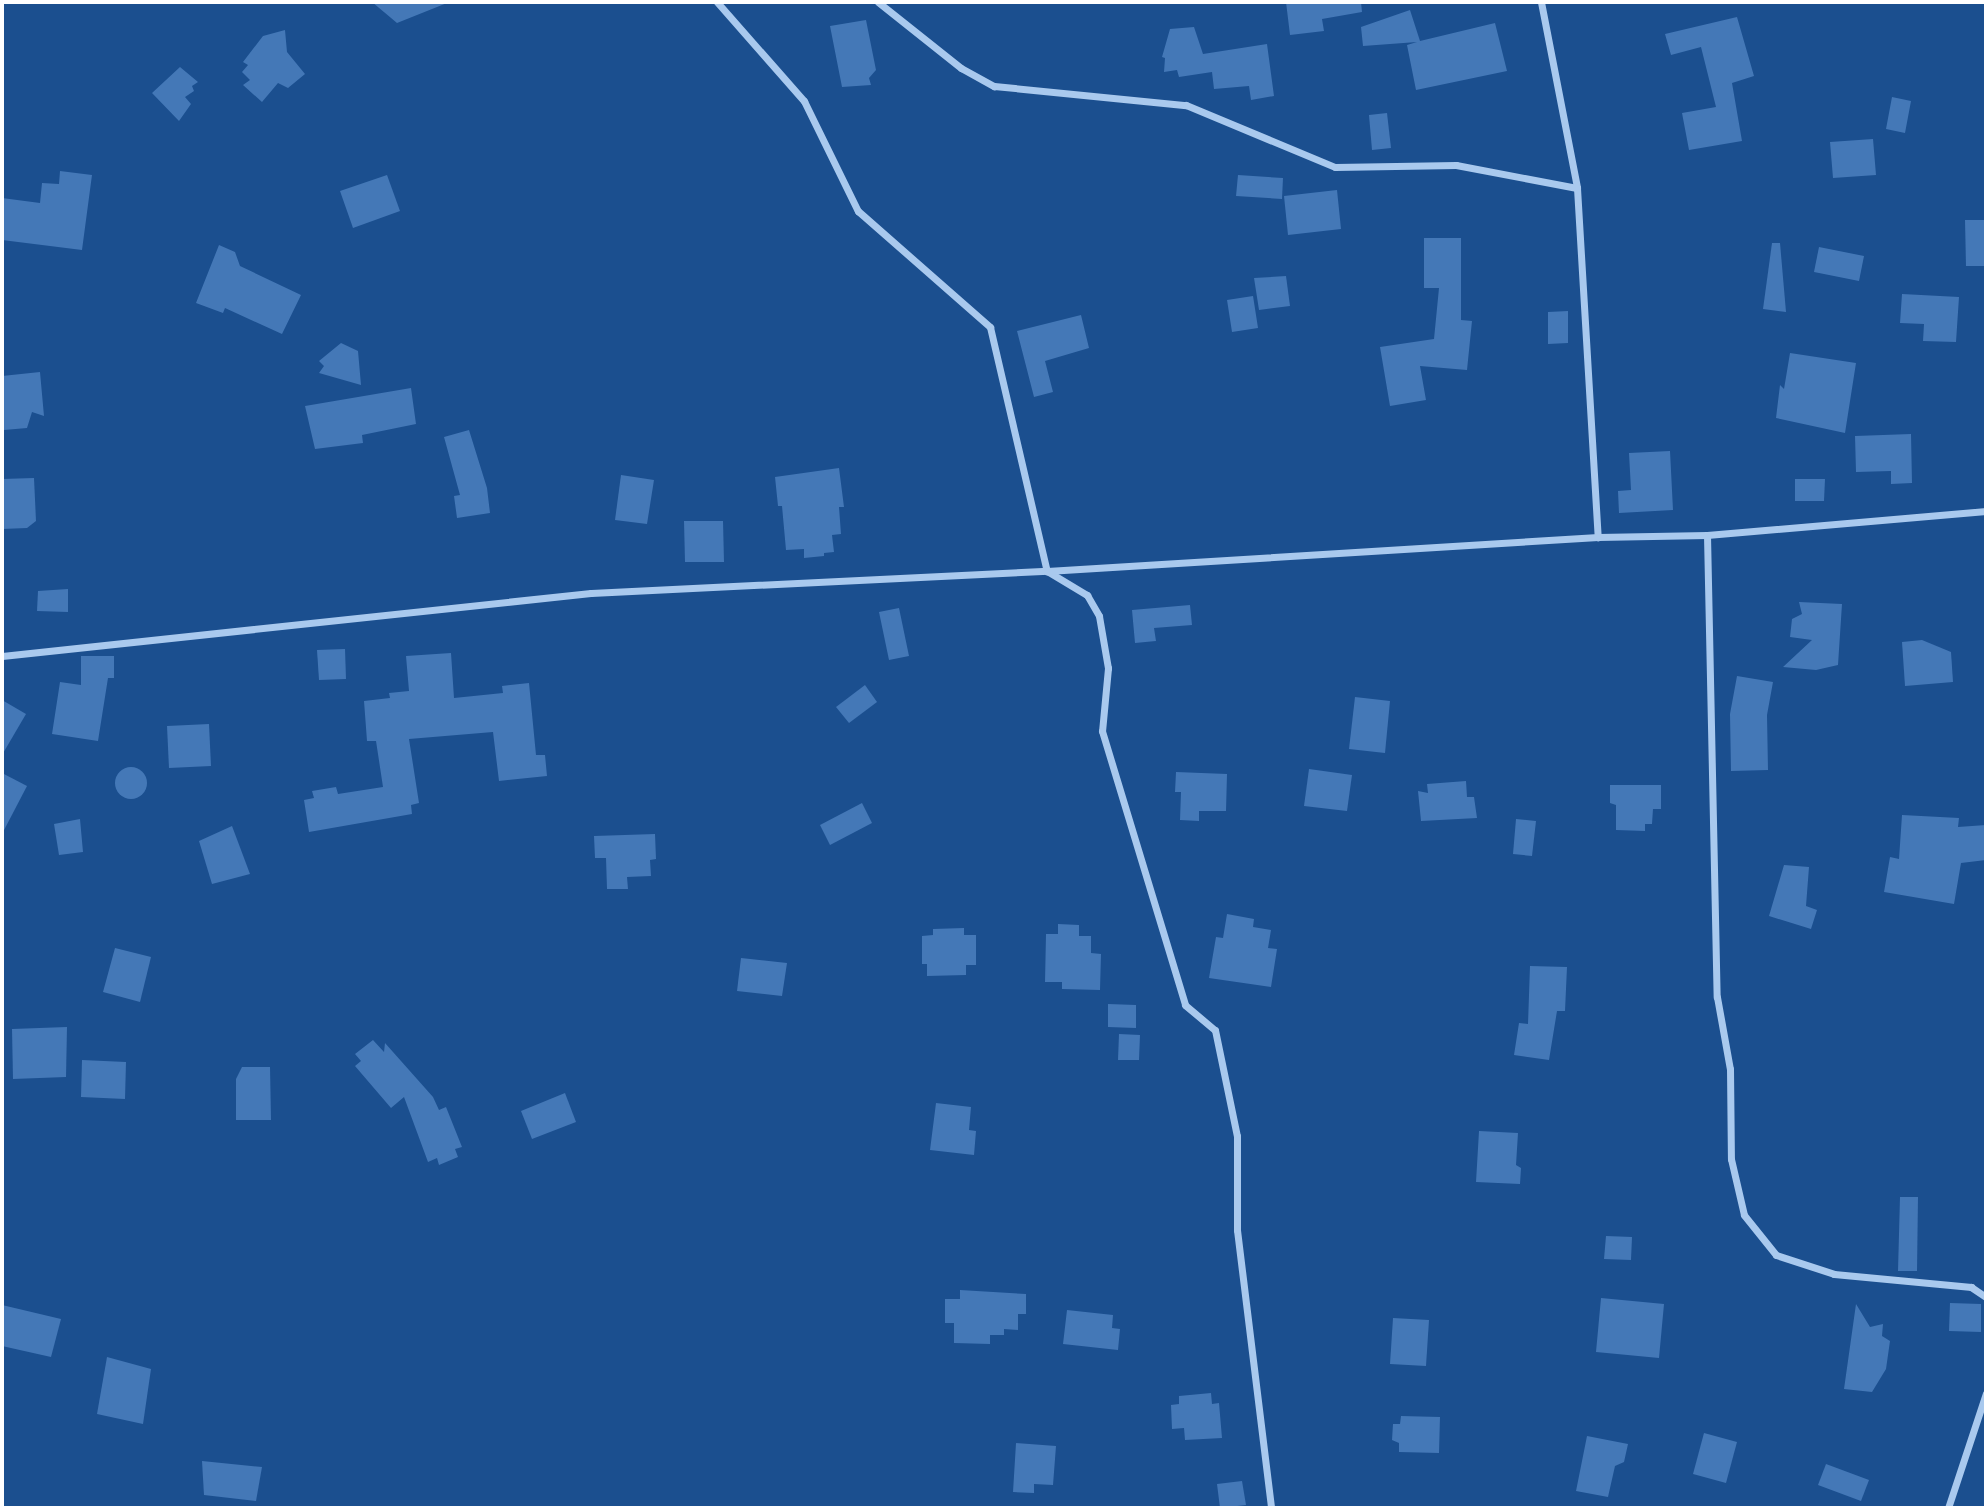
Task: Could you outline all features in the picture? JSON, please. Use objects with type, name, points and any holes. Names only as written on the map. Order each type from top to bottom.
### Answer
[{"type":"street","points":[[717,2],[804,101],[858,211],[990,327],[1047,571],[1087,595],[1099,616],[1108,668],[1102,730],[1185,1005],[1215,1030],[1237,1136],[1237,1230],[1271,1508]]},
{"type":"street","points":[[878,2],[961,68],[994,86],[1186,105],[1335,167],[1456,165],[1577,188]]},
{"type":"street","points":[[1541,2],[1577,188],[1598,537]]},
{"type":"street","points":[[2,656],[591,593],[1047,571],[1598,537],[1707,535],[1986,511]]},
{"type":"street","points":[[1707,535],[1717,997],[1730,1069],[1731,1159],[1744,1215],[1776,1255],[1834,1274],[1971,1287],[1986,1297]]},
{"type":"street","points":[[1948,1508],[1986,1394]]},
{"type":"building","points":[[372,2],[447,2],[447,3],[397,23]]},
{"type":"building","points":[[1286,2],[1361,2],[1362,12],[1322,19],[1324,31],[1290,35]]},
{"type":"building","points":[[1410,10],[1420,41],[1495,23],[1507,71],[1416,90],[1407,45],[1417,42],[1363,46],[1361,27]]},
{"type":"building","points":[[1737,17],[1754,76],[1732,83],[1742,141],[1689,150],[1682,113],[1716,107],[1701,47],[1671,55],[1665,34]]},
{"type":"building","points":[[866,20],[876,70],[869,78],[871,85],[842,87],[830,26]]},
{"type":"building","points":[[1194,27],[1203,54],[1267,44],[1274,96],[1251,100],[1249,86],[1214,89],[1212,72],[1179,77],[1177,70],[1164,72],[1165,58],[1162,57],[1170,29]]},
{"type":"building","points":[[285,30],[287,52],[305,74],[288,88],[278,83],[262,102],[243,85],[250,80],[242,72],[248,65],[243,62],[263,36]]},
{"type":"building","points":[[180,67],[198,82],[192,86],[194,91],[185,97],[191,104],[179,121],[152,93]]},
{"type":"building","points":[[1892,97],[1911,101],[1905,133],[1886,129]]},
{"type":"building","points":[[1387,113],[1391,148],[1372,150],[1369,115]]},
{"type":"building","points":[[1873,139],[1876,175],[1833,178],[1830,142]]},
{"type":"building","points":[[60,171],[92,175],[82,250],[2,240],[2,198],[40,203],[42,183],[59,184]]},
{"type":"building","points":[[387,175],[400,211],[353,228],[340,191]]},
{"type":"building","points":[[1238,175],[1283,178],[1282,199],[1236,196]]},
{"type":"building","points":[[1337,190],[1341,229],[1288,235],[1284,196]]},
{"type":"building","points":[[1965,220],[1986,220],[1986,266],[1966,266]]},
{"type":"building","points":[[1424,238],[1461,238],[1461,320],[1472,321],[1467,370],[1420,366],[1426,400],[1390,406],[1380,347],[1434,339],[1439,288],[1424,288]]},
{"type":"building","points":[[1772,243],[1780,243],[1786,312],[1763,309]]},
{"type":"building","points":[[219,245],[235,252],[240,266],[301,295],[282,334],[225,308],[223,313],[196,303]]},
{"type":"building","points":[[1819,247],[1864,256],[1859,281],[1814,272]]},
{"type":"building","points":[[1286,276],[1290,306],[1259,310],[1254,278]]},
{"type":"building","points":[[1902,294],[1959,297],[1956,342],[1923,341],[1924,324],[1900,323]]},
{"type":"building","points":[[1253,296],[1258,328],[1232,332],[1227,300]]},
{"type":"building","points":[[1568,311],[1568,343],[1548,344],[1548,312]]},
{"type":"building","points":[[1081,315],[1089,348],[1045,361],[1053,392],[1034,397],[1017,331]]},
{"type":"building","points":[[341,343],[358,351],[361,385],[319,373],[324,366],[319,361]]},
{"type":"building","points":[[1790,353],[1856,363],[1845,433],[1776,418],[1780,385],[1784,389]]},
{"type":"building","points":[[40,372],[44,416],[32,412],[27,428],[4,430],[2,376]]},
{"type":"building","points":[[411,388],[416,424],[362,435],[363,443],[315,449],[305,406]]},
{"type":"building","points":[[469,430],[487,488],[490,513],[457,518],[454,496],[460,495],[444,437]]},
{"type":"building","points":[[1911,434],[1912,483],[1891,484],[1891,471],[1856,472],[1855,436]]},
{"type":"building","points":[[1670,451],[1673,510],[1619,513],[1618,491],[1631,490],[1629,453]]},
{"type":"building","points":[[839,468],[844,507],[839,507],[841,534],[832,535],[834,552],[804,558],[804,549],[786,550],[782,506],[778,506],[775,477]]},
{"type":"building","points":[[621,475],[654,480],[647,524],[615,520]]},
{"type":"building","points":[[34,478],[36,521],[27,528],[2,529],[2,479]]},
{"type":"building","points":[[1795,479],[1825,479],[1824,501],[1795,501]]},
{"type":"building","points":[[684,521],[723,521],[724,562],[685,562]]},
{"type":"building","points":[[68,589],[68,612],[37,611],[38,591]]},
{"type":"building","points":[[1799,602],[1842,604],[1838,665],[1816,670],[1783,667],[1812,640],[1790,637],[1792,619],[1802,614]]},
{"type":"building","points":[[1190,605],[1192,625],[1154,628],[1156,641],[1135,643],[1132,610]]},
{"type":"building","points":[[899,608],[909,656],[889,660],[879,612]]},
{"type":"building","points":[[1922,640],[1951,652],[1953,682],[1905,686],[1902,642]]},
{"type":"building","points":[[345,649],[346,679],[319,680],[317,650]]},
{"type":"building","points":[[451,653],[454,698],[503,693],[502,686],[529,683],[536,755],[545,755],[547,776],[499,781],[493,732],[409,739],[419,803],[411,805],[412,814],[309,832],[304,800],[314,798],[312,791],[336,787],[338,794],[383,787],[376,741],[367,741],[364,701],[390,698],[389,693],[409,691],[406,656]]},
{"type":"building","points":[[81,656],[114,656],[114,678],[108,678],[98,741],[52,734],[60,682],[81,685]]},
{"type":"building","points":[[1737,676],[1773,682],[1767,715],[1768,770],[1731,771],[1730,714]]},
{"type":"building","points":[[865,685],[877,702],[849,723],[836,707]]},
{"type":"building","points":[[1355,697],[1390,701],[1385,753],[1349,749]]},
{"type":"building","points":[[2,700],[26,714],[2,755]]},
{"type":"building","points":[[209,724],[211,766],[169,768],[167,726]]},
{"type":"building","points":[[131,767],[142,772],[147,783],[142,794],[131,799],[120,794],[115,783],[120,772]]},
{"type":"building","points":[[1309,769],[1352,775],[1347,811],[1304,806]]},
{"type":"building","points":[[1176,772],[1227,774],[1226,811],[1199,811],[1199,821],[1180,820],[1181,792],[1175,792]]},
{"type":"building","points":[[2,773],[27,786],[2,834]]},
{"type":"building","points":[[1466,781],[1467,797],[1474,797],[1477,818],[1421,821],[1418,791],[1428,793],[1427,784]]},
{"type":"building","points":[[1610,785],[1661,785],[1661,809],[1653,809],[1652,824],[1645,824],[1645,831],[1616,830],[1616,805],[1610,803]]},
{"type":"building","points":[[862,803],[872,823],[830,845],[820,825]]},
{"type":"building","points":[[1902,815],[1959,818],[1958,827],[1986,825],[1986,860],[1961,863],[1954,904],[1884,892],[1890,857],[1899,859]]},
{"type":"building","points":[[80,819],[83,852],[59,855],[54,824]]},
{"type":"building","points":[[1516,819],[1536,821],[1532,856],[1513,854]]},
{"type":"building","points":[[232,826],[250,874],[212,884],[199,841]]},
{"type":"building","points":[[655,834],[656,859],[650,860],[651,876],[627,877],[628,889],[607,889],[606,858],[595,858],[594,836]]},
{"type":"building","points":[[1784,865],[1809,867],[1806,906],[1817,910],[1811,929],[1769,916]]},
{"type":"building","points":[[1227,914],[1254,919],[1253,927],[1271,930],[1268,948],[1277,949],[1271,987],[1209,978],[1216,937],[1223,938]]},
{"type":"building","points":[[1058,924],[1079,925],[1079,936],[1091,936],[1091,953],[1101,954],[1100,990],[1062,989],[1062,982],[1045,982],[1046,934],[1058,934]]},
{"type":"building","points":[[964,928],[964,935],[976,935],[976,965],[966,965],[966,975],[927,976],[927,964],[922,964],[922,936],[933,935],[933,929]]},
{"type":"building","points":[[115,948],[151,957],[140,1002],[103,992]]},
{"type":"building","points":[[741,958],[787,963],[782,996],[737,991]]},
{"type":"building","points":[[1530,966],[1567,967],[1565,1011],[1557,1011],[1549,1060],[1514,1055],[1519,1023],[1528,1024]]},
{"type":"building","points":[[1108,1004],[1136,1005],[1136,1028],[1108,1027]]},
{"type":"building","points":[[67,1027],[66,1077],[13,1079],[12,1029]]},
{"type":"building","points":[[1119,1034],[1140,1035],[1139,1060],[1118,1060]]},
{"type":"building","points":[[373,1040],[384,1052],[385,1043],[433,1097],[439,1110],[446,1107],[462,1147],[455,1149],[458,1157],[439,1165],[437,1158],[428,1162],[404,1097],[391,1108],[355,1066],[361,1061],[355,1054]]},
{"type":"building","points":[[82,1060],[126,1062],[125,1099],[81,1097]]},
{"type":"building","points":[[242,1067],[270,1067],[271,1120],[236,1120],[236,1079]]},
{"type":"building","points":[[565,1093],[576,1122],[532,1139],[521,1111]]},
{"type":"building","points":[[936,1103],[971,1107],[969,1130],[976,1131],[974,1155],[930,1150]]},
{"type":"building","points":[[1479,1131],[1518,1133],[1516,1165],[1521,1168],[1520,1184],[1476,1182]]},
{"type":"building","points":[[1900,1197],[1918,1197],[1917,1271],[1898,1271]]},
{"type":"building","points":[[1606,1236],[1632,1237],[1631,1260],[1604,1259]]},
{"type":"building","points":[[960,1290],[1026,1294],[1026,1314],[1018,1314],[1018,1330],[1004,1329],[1004,1335],[990,1335],[990,1344],[954,1343],[954,1323],[945,1323],[945,1299],[960,1299]]},
{"type":"building","points":[[1601,1298],[1664,1304],[1659,1358],[1596,1352]]},
{"type":"building","points":[[1950,1303],[1981,1304],[1981,1332],[1949,1331]]},
{"type":"building","points":[[1856,1304],[1870,1327],[1883,1324],[1882,1336],[1890,1341],[1886,1369],[1872,1392],[1844,1389]]},
{"type":"building","points":[[2,1305],[61,1319],[51,1357],[2,1346]]},
{"type":"building","points":[[1067,1310],[1113,1315],[1112,1328],[1120,1329],[1118,1350],[1063,1344]]},
{"type":"building","points":[[1393,1318],[1429,1320],[1426,1366],[1390,1364]]},
{"type":"building","points":[[107,1357],[151,1369],[143,1424],[97,1414]]},
{"type":"building","points":[[1211,1393],[1212,1404],[1219,1403],[1222,1438],[1185,1440],[1184,1428],[1172,1429],[1171,1405],[1179,1404],[1179,1396]]},
{"type":"building","points":[[1401,1416],[1440,1417],[1439,1453],[1399,1452],[1399,1443],[1392,1440],[1393,1424],[1400,1424]]},
{"type":"building","points":[[1704,1433],[1737,1442],[1726,1483],[1693,1474]]},
{"type":"building","points":[[1587,1436],[1628,1444],[1624,1462],[1615,1466],[1608,1497],[1576,1491]]},
{"type":"building","points":[[1016,1443],[1056,1446],[1053,1485],[1034,1484],[1034,1493],[1013,1492]]},
{"type":"building","points":[[202,1461],[262,1467],[256,1501],[204,1495]]},
{"type":"building","points":[[1826,1464],[1869,1480],[1861,1501],[1818,1485]]},
{"type":"building","points":[[1242,1481],[1246,1505],[1220,1508],[1217,1484]]}]
